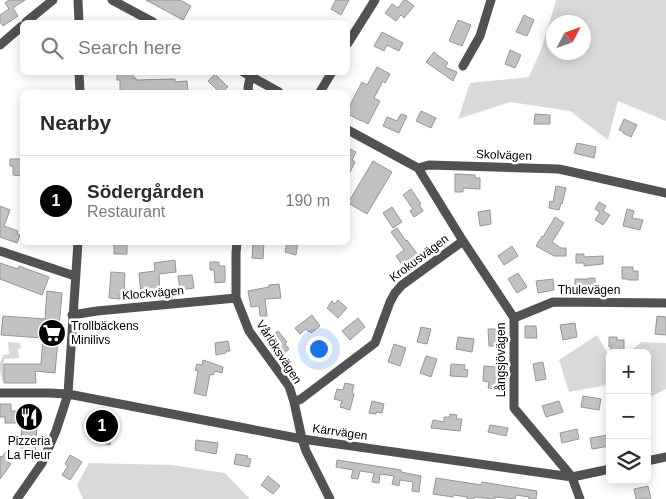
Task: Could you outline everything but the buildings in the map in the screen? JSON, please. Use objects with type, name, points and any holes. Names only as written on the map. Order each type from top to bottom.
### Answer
[{"type":"street","points":[[28,20],[53,0]]},
{"type":"street","points":[[78,0],[79,20]]},
{"type":"street","points":[[112,0],[150,20]]},
{"type":"street","points":[[350,40],[375,0]]},
{"type":"street","points":[[463,66],[480,36],[491,0]]},
{"type":"street","points":[[0,45],[20,28]]},
{"type":"street","points":[[79,75],[80,90]]},
{"type":"street","points":[[246,75],[248,90]]},
{"type":"street","points":[[246,75],[275,90]]},
{"type":"street","points":[[321,90],[330,75]]},
{"type":"street","points":[[350,131],[418,168]]},
{"type":"street","name":"Skolvägen","points":[[418,168],[429,165],[559,169],[666,193]]},
{"type":"street","name":"Långsjövägen","points":[[418,168],[514,318],[514,408],[572,477],[580,499]]},
{"type":"street","name":"Krokusvägen","points":[[294,402],[301,399],[375,343],[395,293],[402,285],[463,241]]},
{"type":"street","points":[[18,498],[42,463],[56,431],[68,394],[78,245]]},
{"type":"street","name":"Vårlöksvägen","points":[[237,245],[236,298],[249,331],[289,386],[302,439],[330,499]]},
{"type":"street","points":[[0,251],[75,276]]},
{"type":"street","name":"Klockvägen","points":[[72,315],[236,298]]},
{"type":"street","name":"Thulevägen","points":[[514,318],[553,302],[666,303]]},
{"type":"street","name":"Kärrvägen","points":[[0,393],[68,394],[302,439],[572,477],[606,470]]},
{"type":"street","points":[[651,460],[666,457]]},
{"type":"shaded area","points":[[556,0],[666,0],[666,121],[618,101],[608,140],[570,111],[510,102],[458,119],[470,83],[529,77],[546,34],[546,60],[591,60],[591,15],[552,15]]},
{"type":"shaded area","points":[[597,335],[606,350],[606,385],[569,392],[559,360]]},
{"type":"shaded area","points":[[8,342],[20,343],[21,348],[18,349],[19,358],[4,359],[4,381],[2,381],[0,363],[3,355],[9,354]]},
{"type":"shaded area","points":[[641,342],[666,343],[666,389],[651,397],[651,349],[633,349]]},
{"type":"shaded area","points":[[89,463],[171,465],[225,473],[250,499],[83,499],[77,485]]},
{"type":"place","name":"Trollbäckens Minilivs","points":[[52,333]]},
{"type":"place","name":"Pizzeria La Fleur","points":[[29,417]]},
{"type":"place","name":"Södergården","points":[[102,426]]}]
